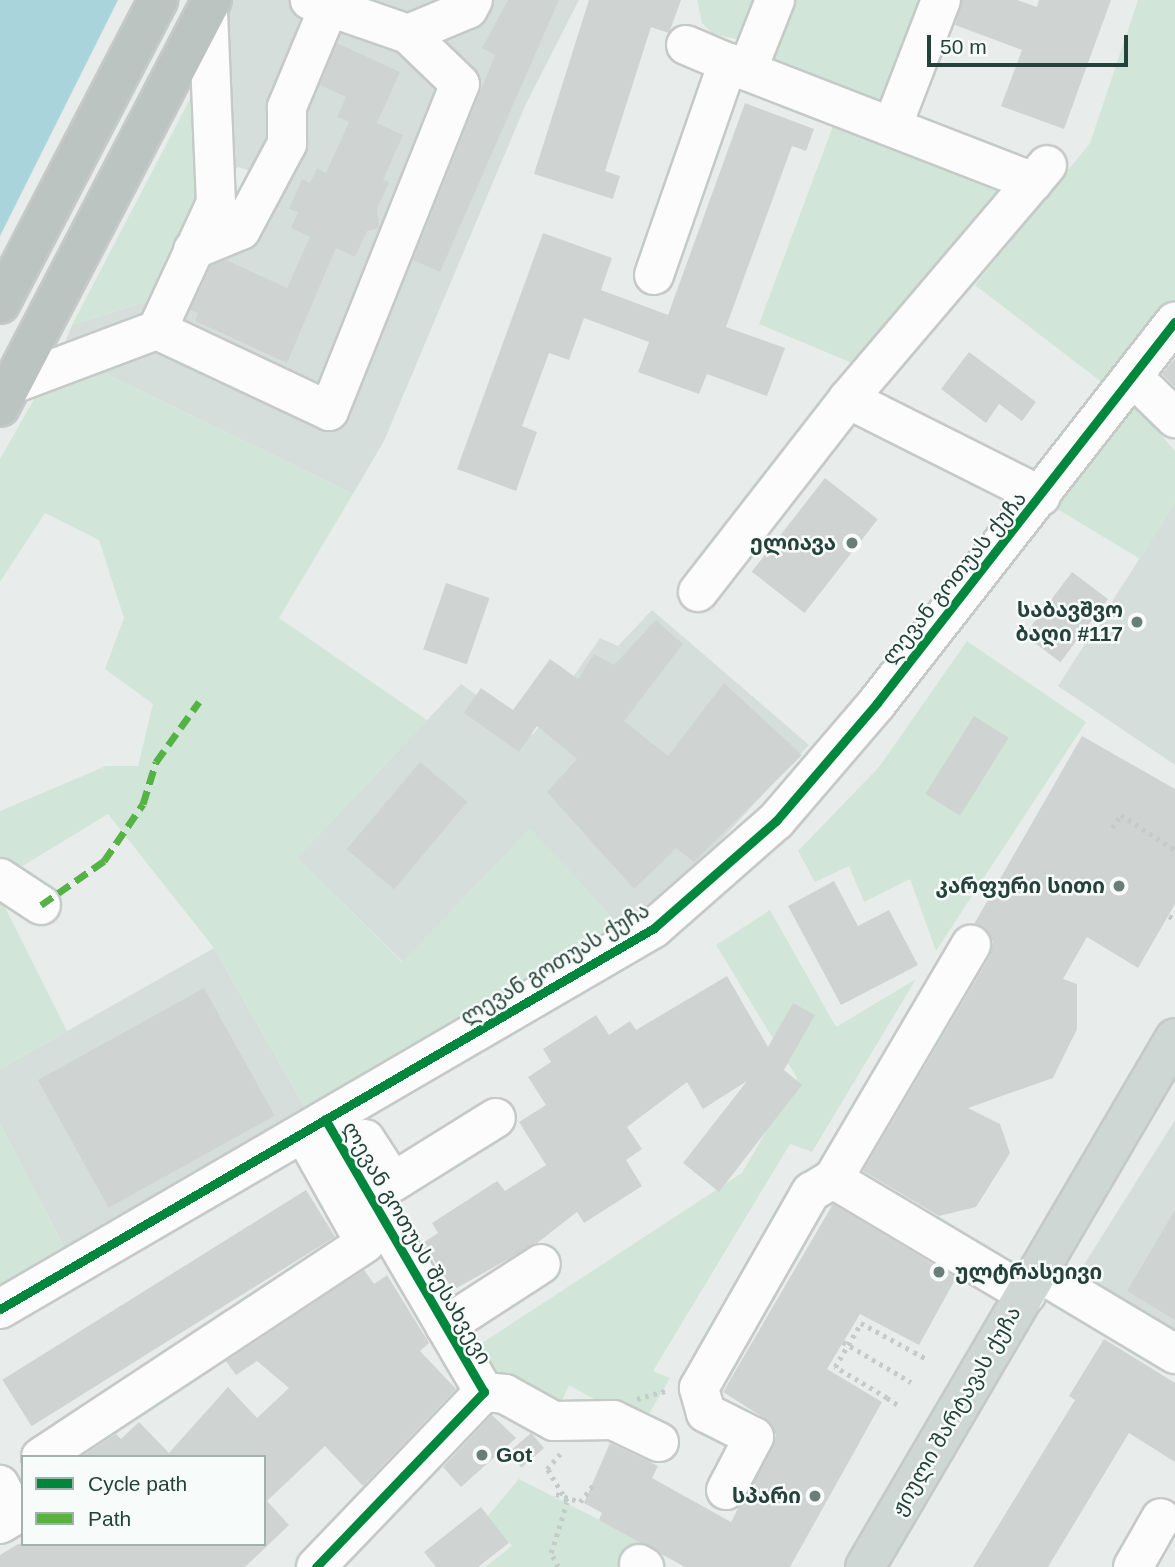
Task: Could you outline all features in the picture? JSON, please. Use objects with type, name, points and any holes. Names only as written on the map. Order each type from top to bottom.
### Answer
[{"type":"highway","points":[[0,304],[158,0]]},
{"type":"highway","points":[[7,396],[210,5]]},
{"type":"main road","name":"ჟიული შარტავას ქუჩა","points":[[865,1567],[1175,1038]]},
{"type":"street","points":[[408,34],[468,9],[473,0]]},
{"type":"street","points":[[654,275],[737,67],[775,0]]},
{"type":"street","points":[[892,127],[941,0]]},
{"type":"street","points":[[157,330],[329,411],[460,84],[408,34],[320,2],[287,107],[286,144],[241,230],[193,250]]},
{"type":"street","points":[[7,396],[157,330],[216,203],[210,5]]},
{"type":"street","points":[[686,45],[892,127],[1040,174],[848,399],[698,592]]},
{"type":"street","name":"ლევან გოთუას ქუჩა","points":[[0,1309],[326,1124],[654,928],[776,821],[1041,496],[1175,322]]},
{"type":"street","points":[[1133,377],[1175,418]]},
{"type":"street","points":[[848,399],[1041,496]]},
{"type":"street","points":[[0,877],[41,905]]},
{"type":"street","points":[[726,1490],[754,1437],[706,1413],[699,1388],[811,1192],[833,1179],[971,945]]},
{"type":"street","points":[[326,1124],[393,1182],[496,1118]]},
{"type":"street","points":[[44,1455],[365,1243],[326,1124]]},
{"type":"street","name":"ლევან გოთუას შესახვევი","points":[[316,1567],[484,1392],[326,1124]]},
{"type":"street","points":[[833,1179],[1175,1354]]},
{"type":"street","points":[[445,1326],[541,1264]]},
{"type":"street","points":[[484,1392],[505,1394],[534,1413],[569,1423],[613,1420],[659,1442]]},
{"type":"street","points":[[0,1524],[15,1515],[0,1485],[21,1470]]},
{"type":"street","points":[[1133,1567],[1161,1518]]},
{"type":"path","points":[[1112,828],[1121,815],[1175,850]]},
{"type":"path","points":[[1169,916],[1175,919]]},
{"type":"path","points":[[898,1405],[835,1367],[861,1323],[925,1357]]},
{"type":"path","points":[[843,1342],[911,1382]]},
{"type":"path","points":[[613,1420],[646,1391],[699,1388]]},
{"type":"path","points":[[534,1413],[561,1454],[547,1469],[558,1493],[567,1502],[551,1553],[558,1567]]},
{"type":"path","points":[[558,1493],[580,1502],[595,1483]]},
{"type":"shaded area","points":[[230,0],[579,0],[525,106],[384,441],[353,494],[61,352],[72,325],[163,296],[208,148],[191,97]],"holes":[[[239,167],[252,172],[239,195],[231,190],[231,172]]]},
{"type":"shaded area","name":"საბავშვო ბაღი #117","points":[[1175,503],[1175,765],[1058,686]]},
{"type":"shaded area","points":[[652,610],[809,745],[692,871],[644,909],[619,925],[530,829],[403,962],[297,858],[461,684],[533,735],[600,638],[618,646]]},
{"type":"shaded area","points":[[214,948],[307,1111],[66,1251],[0,1124],[0,1069]]},
{"type":"shaded area","points":[[1175,1120],[1175,1342],[1075,1279]]},
{"type":"green space","points":[[697,0],[760,0],[745,41],[713,34],[702,23]]},
{"type":"green space","points":[[787,0],[934,0],[890,112],[763,61]]},
{"type":"green space","points":[[1138,0],[1175,0],[1175,299],[1104,384],[975,285],[1090,143]]},
{"type":"green space","points":[[191,97],[208,148],[207,203],[163,296],[72,325]]},
{"type":"green space","points":[[836,118],[1011,191],[859,366],[759,324]]},
{"type":"green space","points":[[61,352],[353,494],[279,618],[427,720],[298,858],[402,962],[530,828],[619,925],[307,1111],[214,948],[108,814],[16,870],[0,859],[0,811],[106,766],[138,766],[153,704],[105,669],[124,618],[99,540],[45,513],[0,582],[0,459]]},
{"type":"green space","points":[[1130,399],[1175,451],[1175,503],[1140,559],[1049,504]]},
{"type":"green space","points":[[967,641],[1086,722],[936,951],[910,879],[864,902],[849,866],[815,882],[798,851],[879,767]]},
{"type":"green space","points":[[0,897],[67,1031],[0,1069]]},
{"type":"green space","points":[[770,910],[836,1027],[916,979],[812,1152],[790,1144],[653,1371],[670,1378],[642,1426],[569,1385],[555,1416],[500,1382],[479,1345],[742,1173],[797,1078],[716,945]]},
{"type":"green space","points":[[0,1124],[66,1251],[0,1290]]},
{"type":"green space","points":[[519,1479],[643,1542],[631,1567],[485,1567],[512,1546],[487,1517]]},
{"type":"water","points":[[0,0],[118,0],[0,236]]},
{"type":"building","points":[[508,0],[559,0],[440,272],[413,260],[495,55],[482,48]]},
{"type":"building","points":[[589,0],[681,0],[669,33],[651,27],[605,171],[620,176],[613,199],[534,174]]},
{"type":"building","points":[[962,0],[1017,0],[1037,7],[1039,0],[1111,0],[1064,129],[1001,106],[1022,50],[955,25]]},
{"type":"building","points":[[337,43],[400,72],[377,123],[403,135],[383,180],[389,182],[377,209],[379,228],[367,231],[355,257],[336,248],[287,363],[195,321],[198,313],[190,310],[211,266],[226,260],[287,288],[310,237],[291,228],[298,212],[289,209],[302,179],[310,183],[317,168],[326,173],[349,122],[337,117],[346,97],[320,85]]},
{"type":"building","points":[[745,103],[814,129],[806,151],[792,146],[726,327],[785,348],[767,396],[707,374],[699,394],[638,372],[649,342],[584,318],[569,360],[549,353],[522,426],[537,432],[516,491],[457,469],[543,233],[612,258],[601,290],[668,315]]},
{"type":"building","points":[[969,352],[1036,402],[1022,421],[999,404],[986,423],[941,389]]},
{"type":"building","points":[[1175,358],[1175,387],[1162,374]]},
{"type":"building","points":[[825,478],[878,519],[805,613],[752,572]]},
{"type":"building","points":[[1072,572],[1108,599],[1060,662],[1024,635]]},
{"type":"building","points":[[446,583],[489,598],[467,664],[423,649]]},
{"type":"building","points":[[656,620],[683,644],[624,721],[668,756],[724,683],[802,755],[694,862],[676,848],[634,889],[547,792],[577,759],[537,726],[519,752],[464,713],[481,688],[513,710],[550,659],[578,679],[594,654],[614,665]]},
{"type":"building","points":[[974,716],[1009,738],[960,816],[925,794]]},
{"type":"building","points":[[1082,736],[1175,789],[1175,904],[1138,968],[1087,937],[1063,979],[1077,984],[1077,1029],[1053,1078],[968,1108],[1000,1124],[1010,1153],[976,1207],[939,1216],[863,1171],[990,956],[993,941],[974,924]]},
{"type":"building","points":[[420,762],[467,802],[394,889],[347,849]]},
{"type":"building","points":[[834,881],[858,926],[889,910],[918,965],[841,1005],[788,906]]},
{"type":"building","points":[[727,976],[768,1047],[793,1003],[815,1015],[784,1070],[802,1085],[719,1192],[683,1163],[747,1081],[703,1109],[687,1082],[627,1127],[642,1149],[626,1160],[642,1186],[584,1223],[577,1212],[537,1243],[453,1290],[423,1243],[438,1233],[432,1223],[497,1181],[505,1191],[546,1165],[519,1122],[546,1105],[528,1077],[551,1062],[543,1049],[596,1015],[609,1035],[630,1021],[636,1030]]},
{"type":"building","points":[[204,988],[275,1116],[109,1208],[38,1080]]},
{"type":"building","points":[[306,1190],[335,1237],[32,1426],[2,1380]]},
{"type":"building","points":[[833,1204],[956,1278],[919,1345],[860,1314],[827,1369],[882,1402],[790,1567],[685,1567],[599,1520],[602,1513],[584,1503],[610,1443],[658,1466],[652,1478],[731,1522],[776,1435],[764,1418],[723,1392]]},
{"type":"building","points":[[1175,1210],[1175,1320],[1127,1291]]},
{"type":"building","points":[[364,1270],[374,1284],[387,1275],[429,1343],[420,1351],[456,1389],[363,1486],[325,1446],[267,1501],[289,1525],[245,1567],[0,1567],[0,1555],[18,1544],[266,1546],[266,1455],[84,1455],[116,1434],[121,1439],[139,1422],[169,1453],[228,1387],[257,1418],[289,1388],[257,1361],[236,1375],[226,1361]]},
{"type":"building","points":[[1104,1339],[1175,1383],[1175,1462],[1129,1433],[1048,1567],[973,1567],[1075,1400],[1069,1396]]},
{"type":"building","points":[[492,1415],[516,1438],[461,1487],[443,1467]]},
{"type":"building","points":[[531,1433],[544,1448],[521,1468],[508,1453]]},
{"type":"building","points":[[481,1507],[509,1543],[478,1567],[436,1567],[424,1552]]},
{"type":"marked path","points":[[41,905],[104,861],[143,804],[156,762],[199,702]]},
{"type":"cycle path","points":[[0,1309],[654,928],[776,821],[877,703],[1175,322]]},
{"type":"cycle path","points":[[316,1567],[484,1392],[325,1119]]},
{"type":"place","name":"ელიავა","points":[[852,543]]},
{"type":"place","name":"საბავშვო ბაღი #117","points":[[1137,622]]},
{"type":"place","name":"კარფური სითი","points":[[1119,886]]},
{"type":"place","name":"ულტრასეივი","points":[[939,1272]]},
{"type":"place","name":"Got","points":[[482,1455]]},
{"type":"place","name":"სპარი","points":[[815,1496]]}]
